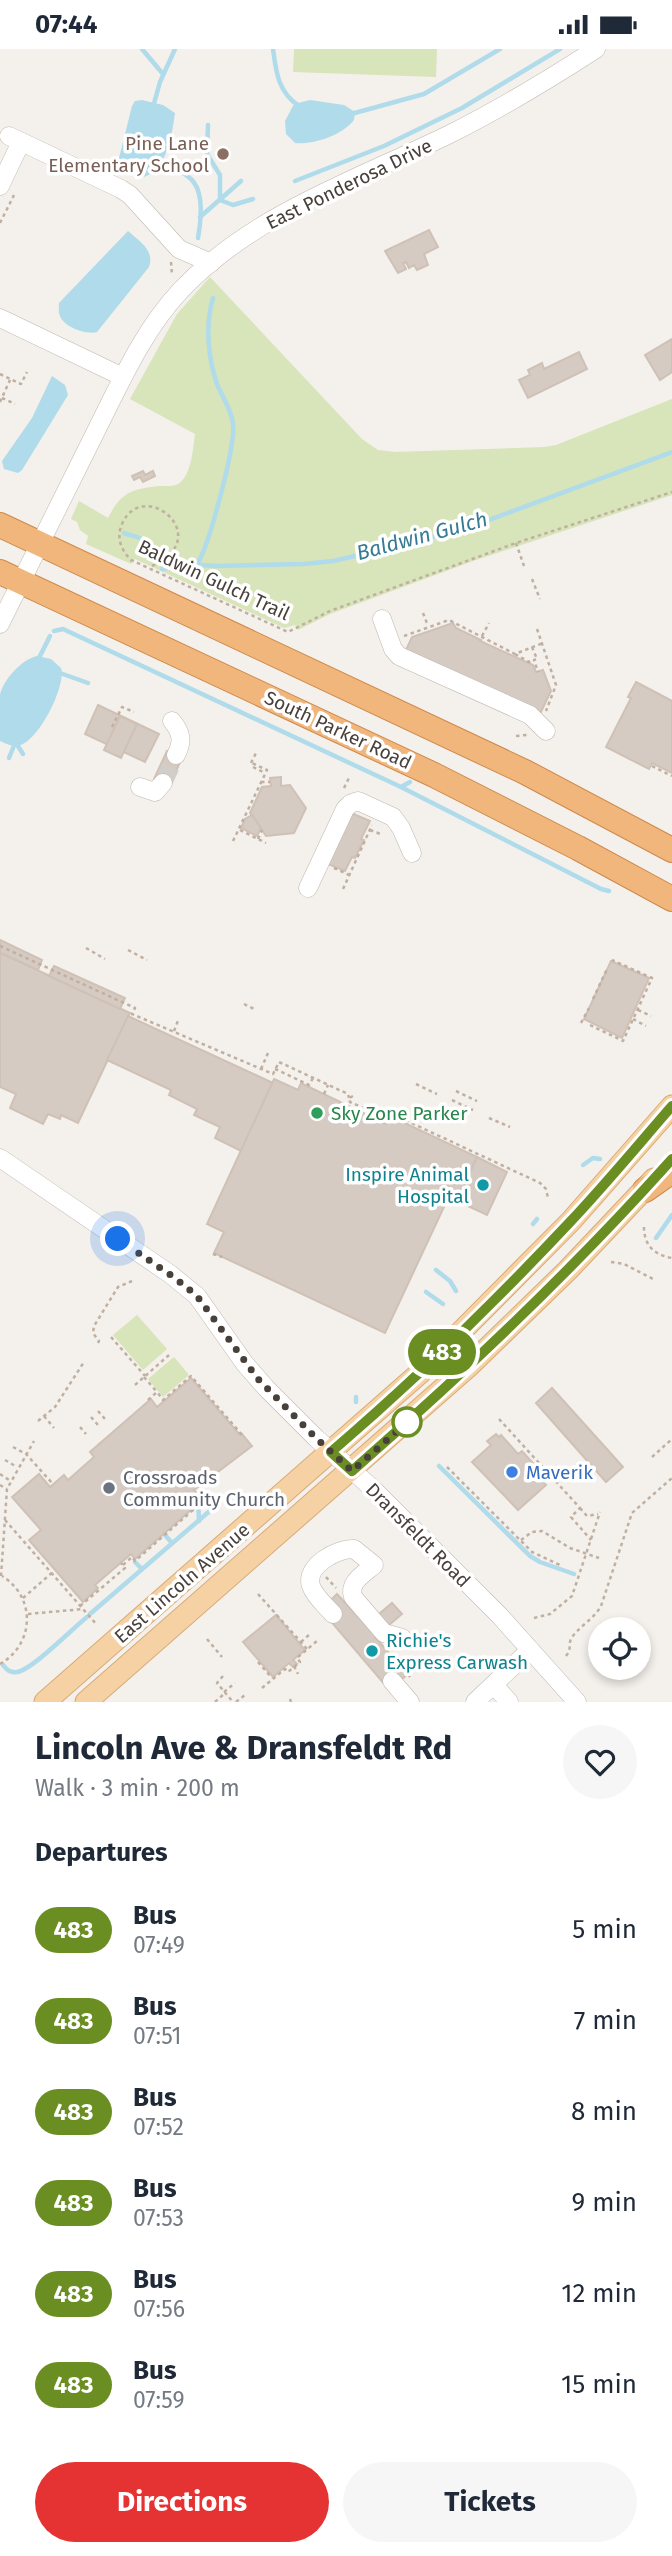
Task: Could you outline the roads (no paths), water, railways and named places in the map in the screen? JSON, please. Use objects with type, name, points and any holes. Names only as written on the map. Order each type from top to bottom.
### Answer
[{"type":"highway","points":[[0,525],[526,772],[672,850]]},
{"type":"highway","name":"South Parker Road","points":[[10,576],[519,817],[672,898]]},
{"type":"highway","points":[[519,817],[530,840],[672,917]]},
{"type":"highway","points":[[645,1189],[672,1171]]},
{"type":"main road","name":"East Lincoln Avenue","points":[[46,1702],[421,1372],[512,1283],[586,1205],[672,1106]]},
{"type":"main road","name":"East Lincoln Avenue","points":[[86,1702],[352,1471],[516,1322],[672,1159]]},
{"type":"street","name":"East Ponderosa Drive","points":[[0,624],[10,576],[39,543],[123,377],[158,319],[189,282],[211,263],[276,218],[485,116],[596,49]]},
{"type":"street","points":[[0,186],[15,139],[125,191],[179,249],[211,263]]},
{"type":"street","points":[[179,249],[189,282]]},
{"type":"street","points":[[0,318],[123,377]]},
{"type":"street","points":[[382,619],[393,649],[399,656],[545,724]]},
{"type":"street","points":[[172,721],[182,739],[176,755]]},
{"type":"street","points":[[140,787],[155,792],[163,783]]},
{"type":"street","points":[[309,888],[345,809],[353,802],[361,802],[396,819],[412,853]]},
{"type":"street","name":"Dransfeldt Road","points":[[0,1158],[186,1286],[205,1306],[258,1379],[500,1616],[577,1702]]},
{"type":"street","points":[[333,1614],[310,1584],[311,1576],[332,1554],[350,1548],[362,1553],[374,1565],[346,1587],[384,1633],[402,1638]]},
{"type":"street","points":[[475,1702],[530,1650]]},
{"type":"street","points":[[392,1681],[410,1702]]},
{"type":"street","points":[[494,1685],[509,1702]]},
{"type":"water","points":[[310,100],[344,105],[355,112],[354,120],[327,138],[295,143],[286,134],[285,121],[294,104]]},
{"type":"water","points":[[135,101],[163,105],[175,113],[170,141],[163,159],[152,173],[144,177],[122,167],[119,158],[132,106]]},
{"type":"water","points":[[128,231],[148,251],[149,267],[97,332],[71,327],[60,316],[59,303]]},
{"type":"water","points":[[52,376],[65,385],[68,395],[22,470],[18,473],[4,469],[2,461],[32,418]]},
{"type":"water","points":[[37,656],[51,659],[61,668],[59,687],[49,713],[33,736],[24,743],[10,745],[0,741],[0,695],[14,671],[25,661]]},
{"type":"waterway","points":[[142,49],[163,74]]},
{"type":"waterway","points":[[153,107],[160,82],[175,49]]},
{"type":"waterway","points":[[273,49],[282,88],[299,106]]},
{"type":"waterway","points":[[351,114],[424,94],[500,49]]},
{"type":"waterway","points":[[295,181],[384,146],[462,108],[560,49]]},
{"type":"waterway","points":[[208,125],[207,154],[220,175],[220,200],[233,205],[253,199]]},
{"type":"waterway","points":[[157,159],[183,173],[195,185],[201,207],[198,238]]},
{"type":"waterway","points":[[200,217],[241,181]]},
{"type":"waterway","points":[[197,564],[214,518],[233,435],[229,409],[211,363],[208,330],[213,298]]},
{"type":"waterway","name":"Baldwin Gulch","points":[[162,569],[187,564],[304,564],[333,561],[395,547],[470,527],[672,452]]},
{"type":"waterway","points":[[124,533],[151,544],[157,559]]},
{"type":"waterway","points":[[54,631],[63,629],[401,787],[609,891]]},
{"type":"waterway","points":[[38,660],[50,636]]},
{"type":"waterway","points":[[60,673],[88,683]]},
{"type":"waterway","points":[[9,758],[15,743]]},
{"type":"waterway","points":[[16,743],[23,754]]},
{"type":"waterway","points":[[401,787],[410,782]]},
{"type":"waterway","points":[[583,1165],[593,1158],[600,1159]]},
{"type":"waterway","points":[[656,1238],[672,1215]]},
{"type":"waterway","points":[[533,1224],[537,1219]]},
{"type":"waterway","points":[[436,1270],[450,1281],[456,1291]]},
{"type":"waterway","points":[[426,1292],[443,1304]]},
{"type":"waterway","points":[[356,1397],[356,1402]]},
{"type":"waterway","points":[[439,1466],[530,1556],[574,1574]]},
{"type":"waterway","points":[[198,1496],[199,1521]]},
{"type":"waterway","points":[[90,1614],[219,1503]]},
{"type":"waterway","points":[[165,1535],[172,1543]]},
{"type":"waterway","points":[[135,1562],[142,1569]]},
{"type":"waterway","points":[[3,1665],[12,1672],[24,1670],[87,1617]]},
{"type":"tunnel","points":[[163,783],[176,755]]},
{"type":"place","name":"Pine Lane Elementary School","points":[[223,154]]},
{"type":"place","name":"Sky Zone Parker","points":[[317,1113]]},
{"type":"place","name":"Inspire Animal Hospital","points":[[483,1185]]},
{"type":"place","name":"Maverik","points":[[512,1472]]},
{"type":"place","name":"Crossroads Community Church","points":[[109,1488]]},
{"type":"place","name":"Richie's Express Carwash","points":[[372,1651]]}]
